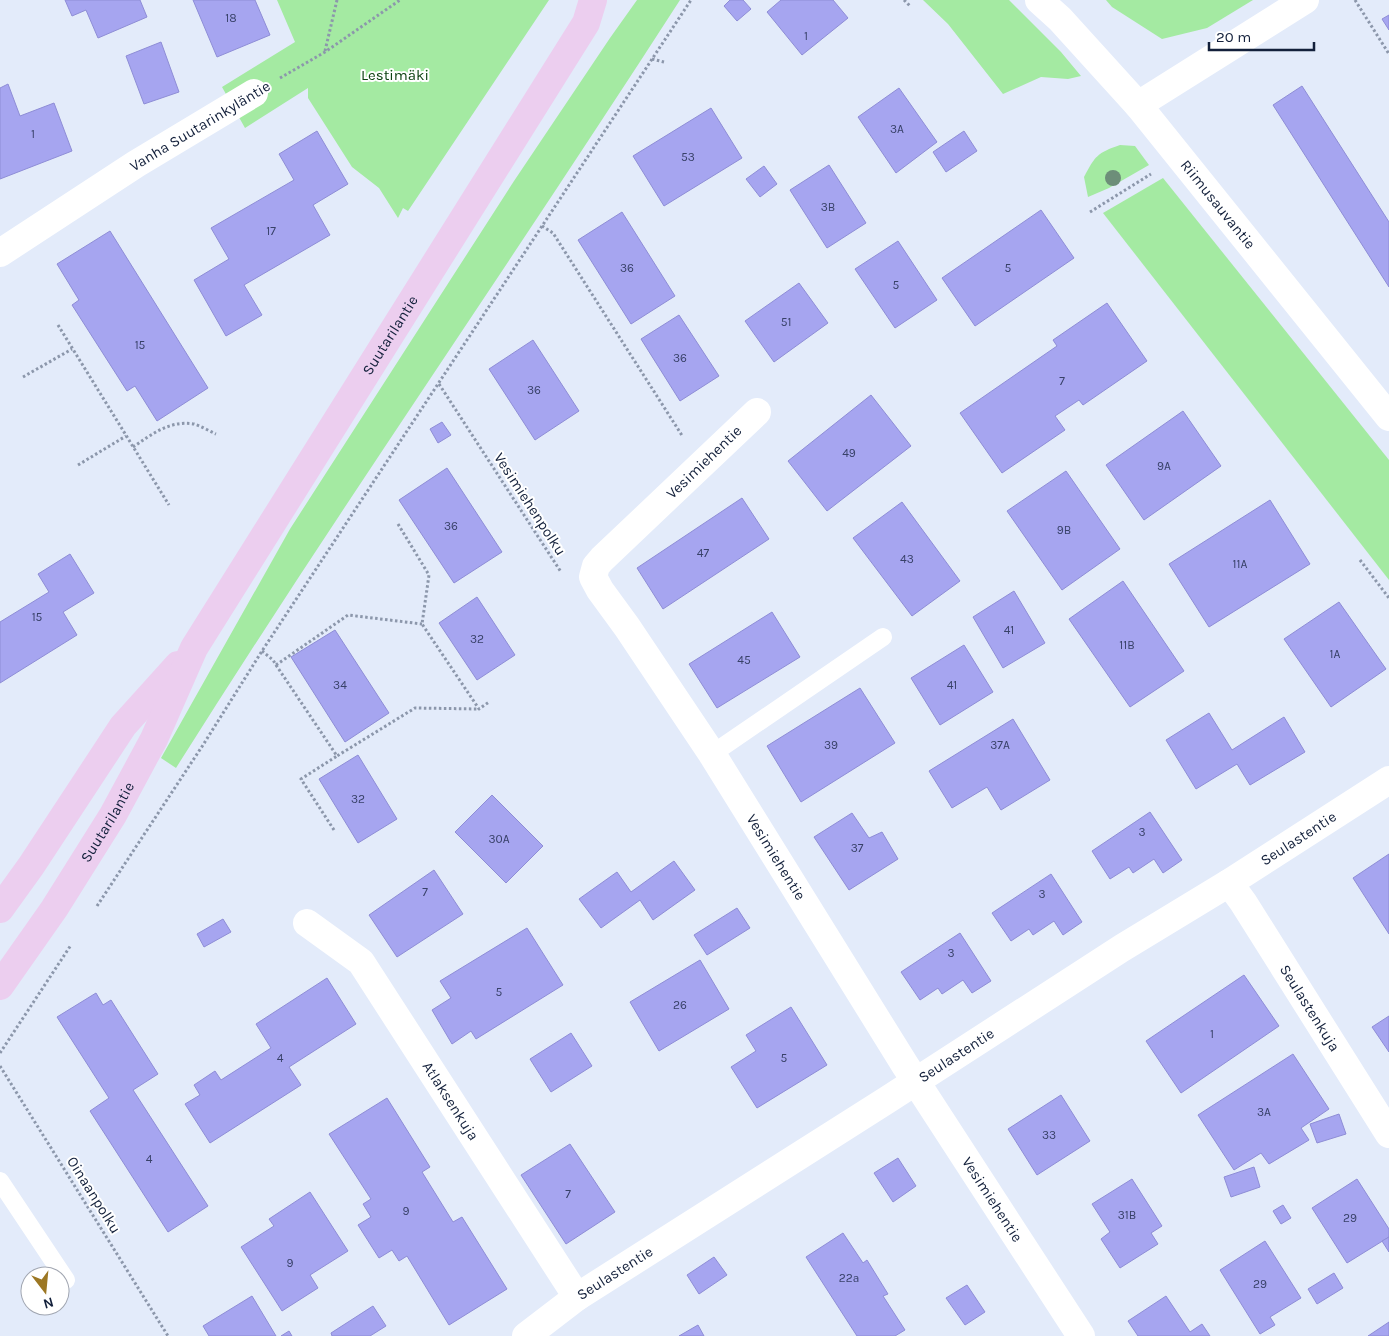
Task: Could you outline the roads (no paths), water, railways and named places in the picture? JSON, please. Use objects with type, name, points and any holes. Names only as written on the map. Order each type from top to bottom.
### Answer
[{"type":"main road","name":"Suutarilantie","points":[[0,986],[54,909],[113,815],[154,739],[194,648],[590,12],[613,0]]},
{"type":"main road","name":"Suutarilantie","points":[[0,910],[123,726],[194,648]]},
{"type":"street","name":"Riimusauvantie","points":[[1039,0],[1060,19],[1138,104],[1389,418]]},
{"type":"street","points":[[1138,104],[1305,0]]},
{"type":"street","name":"Vanha Suutarinkyläntie","points":[[0,252],[136,164],[254,93]]},
{"type":"street","name":"Vesimiehentie","points":[[757,412],[602,559],[596,566],[593,577],[712,754],[917,1082],[1081,1336]]},
{"type":"street","name":"Seulastentie","points":[[526,1336],[577,1297],[917,1082],[1122,948],[1229,883],[1389,780]]},
{"type":"street","name":"Seulastenkuja","points":[[1229,883],[1244,902],[1389,1134]]},
{"type":"street","name":"Atlaksenkuja","points":[[307,922],[361,962],[577,1297]]},
{"type":"lane","points":[[712,754],[883,637]]},
{"type":"lane","points":[[0,1181],[57,1266]]},
{"type":"park label","name":"Lestimäki","points":[[395,75]]}]
